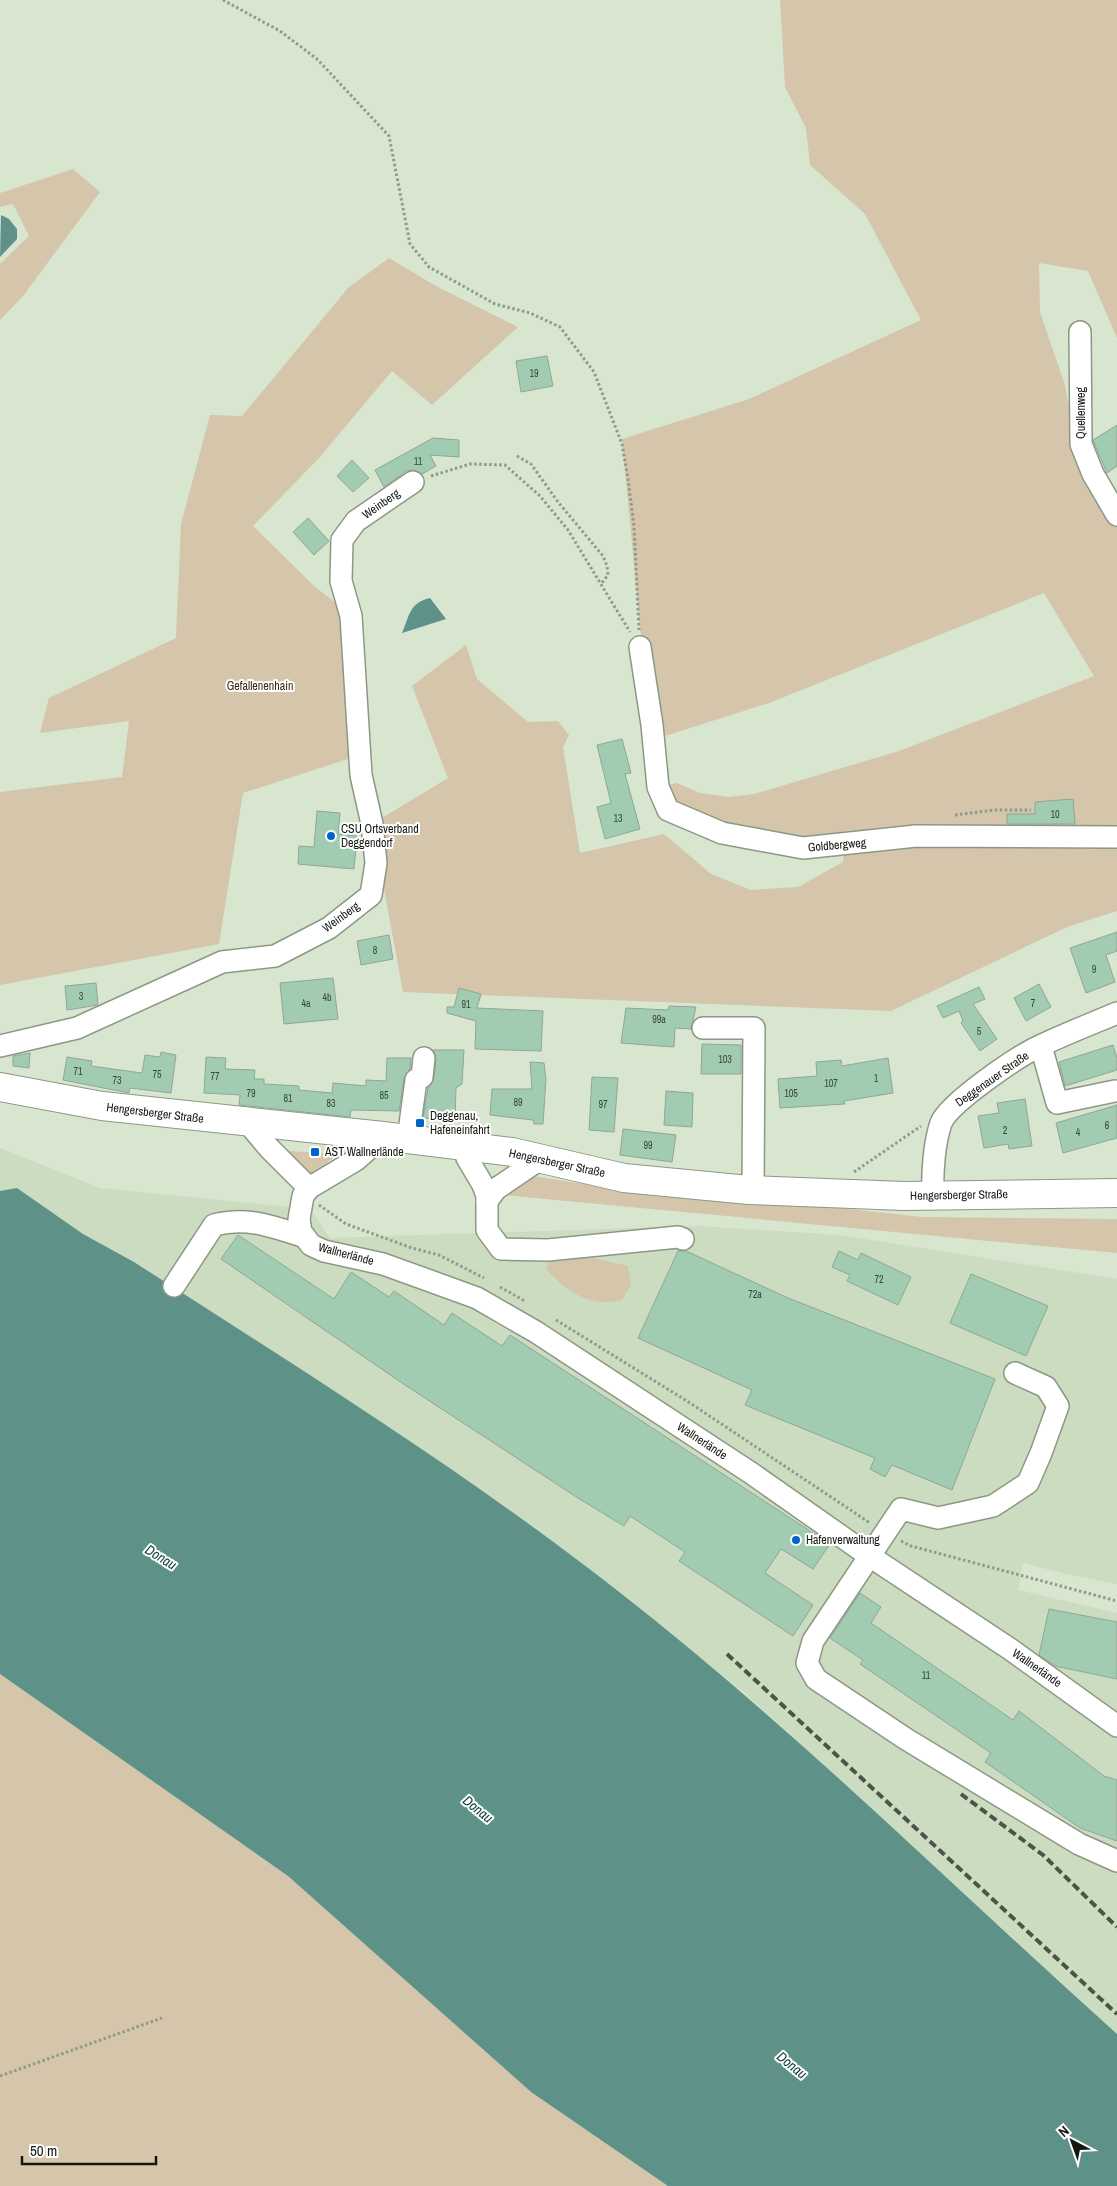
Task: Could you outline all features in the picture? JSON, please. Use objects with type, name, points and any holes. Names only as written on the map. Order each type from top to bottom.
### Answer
[{"type":"main road","name":"Hengersberger Straße","points":[[0,1087],[102,1106],[512,1152],[624,1178],[753,1190],[933,1196],[1117,1193]]},
{"type":"street","name":"Quellenweg","points":[[1080,332],[1081,444],[1093,474],[1117,515]]},
{"type":"street","name":"Weinberg","points":[[0,1046],[77,1028],[222,962],[275,956],[329,928],[371,895],[376,863],[372,824],[361,774],[351,616],[342,581],[342,540],[356,522],[413,482]]},
{"type":"street","name":"Goldbergweg","points":[[640,647],[652,726],[658,787],[668,810],[722,833],[803,848],[916,836],[1117,837]]},
{"type":"street","name":"Deggenauer Straße","points":[[933,1196],[932,1175],[941,1123],[951,1108],[974,1090],[1042,1046],[1117,1013]]},
{"type":"street","points":[[703,1028],[754,1028],[753,1190]]},
{"type":"street","points":[[1042,1046],[1057,1103],[1115,1091]]},
{"type":"street","points":[[248,1123],[269,1148],[309,1188],[395,1138],[416,1080],[422,1077],[424,1058]]},
{"type":"street","points":[[465,1147],[467,1158],[483,1184],[487,1202],[487,1230],[501,1249],[548,1250],[683,1238]]},
{"type":"street","points":[[487,1202],[496,1189],[540,1159]]},
{"type":"street","name":"Wallnerlände","points":[[309,1188],[303,1196],[299,1219],[301,1232],[312,1245],[324,1250],[383,1264],[477,1298],[552,1343],[751,1473],[1010,1648],[1117,1726]]},
{"type":"street","points":[[174,1286],[214,1225],[230,1221],[259,1222],[305,1237]]},
{"type":"street","points":[[1015,1373],[1046,1387],[1058,1406],[1042,1453],[1028,1483],[993,1506],[938,1518],[902,1509],[813,1641],[807,1663],[816,1679],[906,1739],[1079,1844],[1117,1861]]},
{"type":"path","points":[[223,0],[280,31],[317,59],[389,136],[410,244],[428,267],[496,304],[530,313],[560,327],[594,372],[622,444],[634,526],[640,647]]},
{"type":"path","points":[[518,456],[531,464],[558,502],[602,556],[607,566],[608,575],[600,584]]},
{"type":"path","points":[[413,482],[470,464],[505,465],[540,496],[563,524],[640,647]]},
{"type":"path","points":[[851,1174],[926,1123]]},
{"type":"path","points":[[326,1209],[346,1224],[412,1248],[439,1255],[534,1306]]},
{"type":"path","points":[[550,1316],[688,1401],[852,1512],[910,1546],[1117,1601]]},
{"type":"path","points":[[0,2076],[162,2018]]},
{"type":"shaded area","points":[[0,1148],[100,1188],[310,1209],[330,1238],[697,1226],[840,1235],[1117,1279],[1117,1584],[1023,1563],[1018,1590],[1117,1613],[1117,2034],[748,1696],[616,1589],[463,1479],[134,1262],[83,1234],[17,1188],[0,1191]]},
{"type":"green space","points":[[780,0],[1117,0],[1117,338],[1088,271],[1039,263],[1040,312],[1065,385],[1072,425],[1109,519],[1117,526],[1117,911],[1067,927],[891,1011],[403,992],[372,824],[448,778],[412,686],[466,645],[477,679],[528,722],[558,721],[569,735],[563,747],[580,853],[664,834],[711,874],[751,890],[798,887],[843,862],[844,843],[804,846],[669,809],[660,787],[677,783],[700,793],[729,797],[754,794],[899,751],[1094,676],[1044,593],[769,703],[665,736],[642,647],[622,439],[749,399],[921,320],[865,214],[810,165],[806,128],[785,87]]},
{"type":"green space","points":[[73,169],[100,192],[23,296],[0,320],[0,264],[29,236],[13,204],[0,207],[0,193]]},
{"type":"green space","name":"Gefallenenhain","points":[[389,258],[436,286],[518,327],[432,405],[392,371],[320,457],[253,526],[314,586],[351,615],[360,755],[243,793],[219,944],[0,985],[0,792],[122,777],[129,721],[40,733],[49,698],[176,638],[181,524],[210,415],[242,416],[348,288]]},
{"type":"green space","points":[[289,1151],[340,1154],[310,1177]]},
{"type":"green space","points":[[533,1176],[655,1195],[742,1204],[829,1207],[923,1217],[1117,1219],[1117,1253],[504,1195]]},
{"type":"green space","points":[[580,1255],[628,1266],[631,1285],[622,1300],[600,1302],[589,1300],[562,1285],[546,1269],[549,1261]]},
{"type":"green space","points":[[0,1674],[288,1876],[531,2092],[668,2186],[0,2186]]},
{"type":"water","points":[[1,215],[9,219],[17,229],[17,239],[0,257]]},
{"type":"water","points":[[430,598],[446,619],[402,633],[414,607],[423,600]]},
{"type":"water","name":"Donau","points":[[17,1188],[83,1234],[134,1262],[319,1381],[501,1504],[618,1591],[683,1643],[872,1808],[1117,2034],[1117,2186],[668,2186],[531,2092],[288,1876],[0,1674],[0,1191]]},
{"type":"building","points":[[547,356],[553,386],[521,392],[516,361]]},
{"type":"building","points":[[1117,425],[1117,466],[1107,473],[1093,440]]},
{"type":"building","points":[[433,438],[459,440],[459,457],[430,455],[436,466],[422,474],[413,470],[406,471],[384,487],[375,470]]},
{"type":"building","points":[[352,460],[369,478],[353,492],[337,476]]},
{"type":"building","points":[[308,518],[329,541],[314,555],[293,532]]},
{"type":"building","points":[[622,739],[631,773],[625,774],[640,829],[605,839],[597,807],[611,803],[597,745]]},
{"type":"building","points":[[1073,799],[1075,824],[1007,824],[1007,814],[1035,814],[1035,802]]},
{"type":"building","points":[[317,811],[340,813],[338,834],[357,836],[354,869],[298,864],[299,846],[314,847]]},
{"type":"building","points":[[1117,932],[1117,951],[1106,955],[1115,982],[1086,993],[1070,948]]},
{"type":"building","points":[[389,935],[393,959],[361,965],[357,941]]},
{"type":"building","points":[[333,978],[338,1019],[284,1024],[280,983]]},
{"type":"building","points":[[96,983],[98,1005],[67,1010],[65,986]]},
{"type":"building","points":[[1039,984],[1051,1007],[1026,1021],[1014,998]]},
{"type":"building","points":[[979,987],[985,999],[973,1004],[997,1039],[980,1051],[961,1023],[963,1021],[959,1011],[943,1018],[937,1006]]},
{"type":"building","points":[[459,988],[481,994],[477,1008],[543,1011],[541,1051],[475,1049],[476,1021],[447,1013],[447,1007],[454,1007]]},
{"type":"building","points":[[669,1006],[696,1007],[691,1029],[675,1028],[674,1047],[621,1043],[626,1008],[668,1010]]},
{"type":"building","points":[[702,1044],[741,1045],[741,1074],[701,1074]]},
{"type":"building","points":[[1113,1045],[1117,1058],[1117,1070],[1065,1086],[1059,1062]]},
{"type":"building","points":[[433,1050],[464,1050],[462,1084],[456,1088],[455,1121],[423,1118],[428,1088],[434,1078],[436,1059]]},
{"type":"building","points":[[161,1052],[176,1055],[171,1093],[130,1088],[129,1093],[63,1080],[67,1057],[92,1061],[91,1066],[142,1073],[145,1055],[160,1057]]},
{"type":"building","points":[[30,1053],[29,1068],[13,1066],[13,1056]]},
{"type":"building","points":[[206,1057],[226,1058],[225,1069],[255,1070],[254,1079],[264,1079],[264,1084],[299,1086],[299,1090],[332,1093],[333,1083],[366,1086],[366,1080],[386,1081],[387,1058],[411,1058],[410,1069],[404,1078],[399,1111],[351,1110],[350,1117],[239,1105],[240,1095],[204,1093]]},
{"type":"building","points":[[888,1058],[893,1093],[844,1101],[845,1104],[780,1108],[778,1079],[817,1076],[816,1062],[841,1060],[842,1066]]},
{"type":"building","points":[[530,1062],[544,1063],[546,1079],[543,1124],[534,1124],[533,1120],[490,1115],[492,1089],[532,1089]]},
{"type":"building","points":[[592,1077],[618,1078],[614,1132],[589,1130]]},
{"type":"building","points":[[666,1091],[693,1093],[692,1127],[664,1125]]},
{"type":"building","points":[[1025,1099],[1032,1146],[1009,1149],[1008,1144],[984,1148],[978,1116],[999,1113],[997,1103]]},
{"type":"building","points":[[1117,1105],[1117,1138],[1063,1153],[1056,1123]]},
{"type":"building","points":[[623,1129],[676,1135],[672,1162],[620,1155]]},
{"type":"building","points":[[238,1235],[334,1299],[351,1272],[389,1297],[394,1291],[444,1325],[452,1313],[502,1346],[510,1335],[830,1544],[813,1569],[781,1549],[765,1573],[813,1605],[793,1636],[679,1561],[685,1552],[630,1516],[624,1526],[578,1498],[405,1385],[221,1259]]},
{"type":"building","points":[[678,1251],[686,1251],[788,1298],[995,1379],[952,1490],[892,1465],[885,1477],[870,1469],[875,1458],[745,1405],[752,1390],[638,1338]]},
{"type":"building","points":[[839,1251],[858,1260],[861,1253],[911,1277],[898,1305],[847,1281],[850,1275],[832,1267]]},
{"type":"building","points":[[971,1274],[1048,1306],[1026,1356],[950,1323]]},
{"type":"building","points":[[860,1593],[881,1607],[871,1623],[1013,1720],[1019,1711],[1104,1776],[1117,1780],[1117,1841],[1080,1828],[985,1762],[991,1753],[860,1664],[863,1660],[830,1638]]},
{"type":"building","points":[[1049,1609],[1117,1622],[1117,1679],[1055,1666],[1039,1655]]},
{"type":"railway","points":[[727,1654],[1117,2014]]},
{"type":"railway","points":[[961,1794],[1043,1855],[1117,1927]]},
{"type":"place","name":"CSU Ortsverband Deggendorf","points":[[331,836]]},
{"type":"place","name":"Deggenau, Hafeneinfahrt","points":[[420,1123]]},
{"type":"place","name":"AST Wallnerlände","points":[[315,1152]]},
{"type":"place","name":"Hafenverwaltung","points":[[796,1540]]}]
